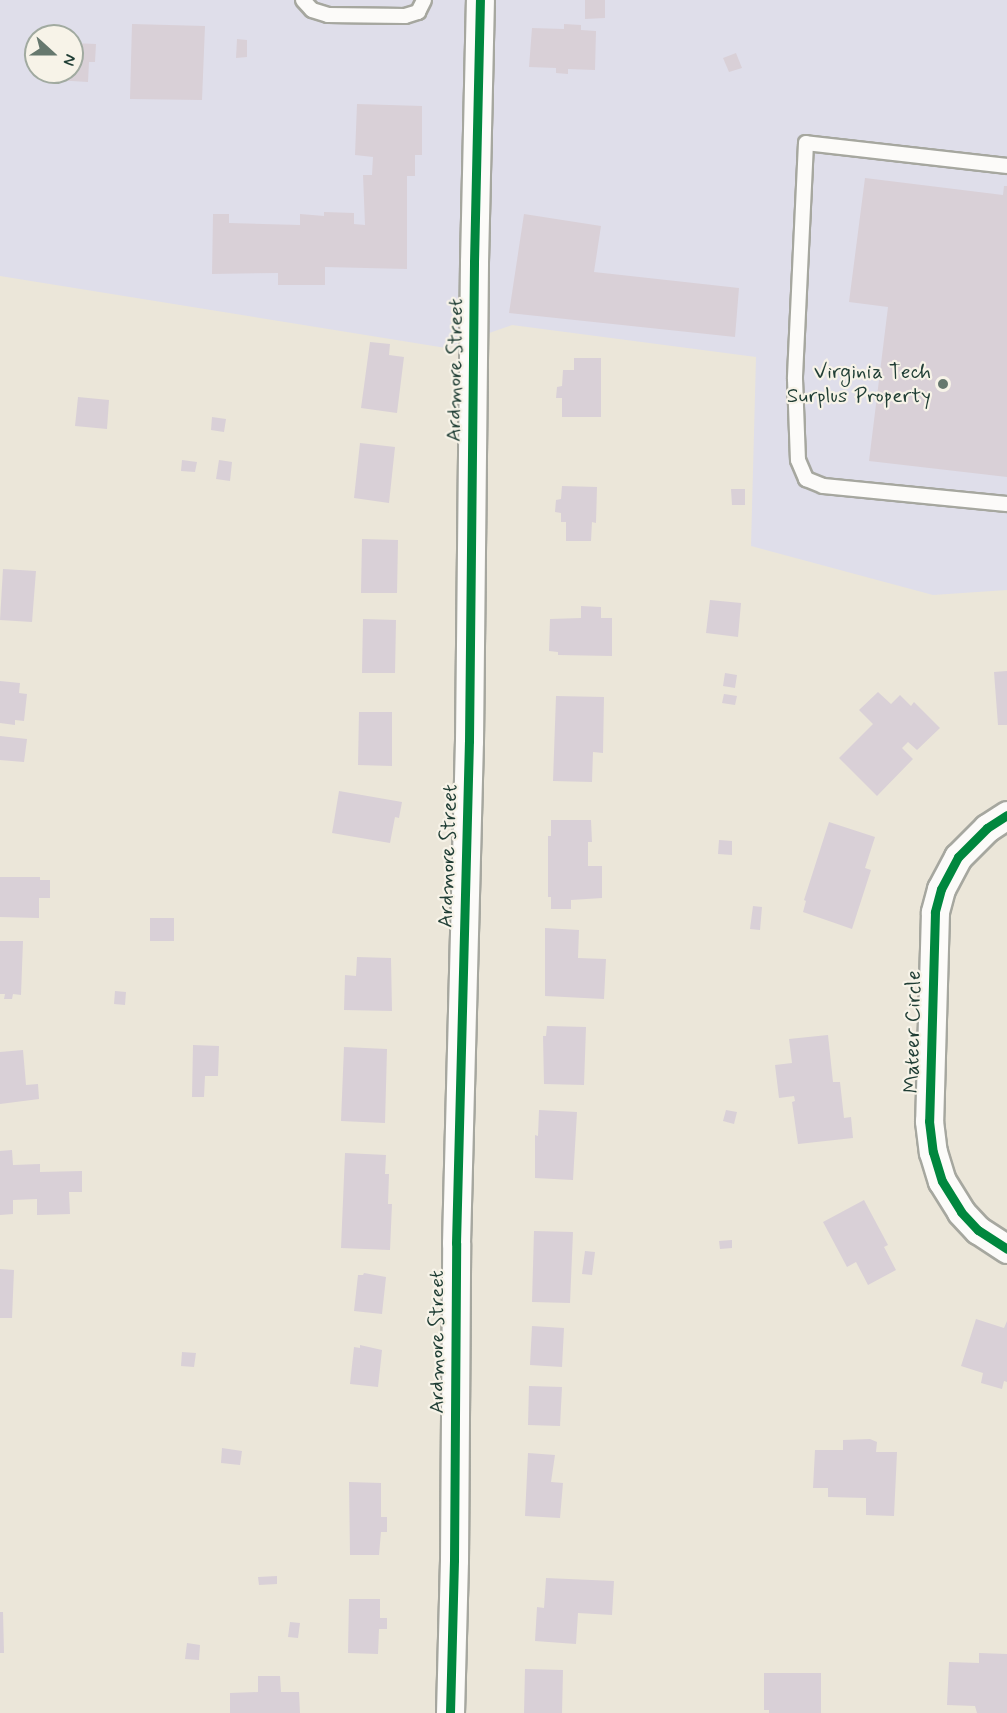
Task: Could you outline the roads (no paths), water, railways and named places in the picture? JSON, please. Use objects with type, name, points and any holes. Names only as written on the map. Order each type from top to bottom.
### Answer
[{"type":"street","name":"Ardmore Street","points":[[450,1713],[454,1560],[456,1244],[469,741],[474,250],[480,0]]},
{"type":"street","name":"Mateer Circle","points":[[1007,815],[987,828],[958,857],[941,889],[935,912],[929,1121],[933,1152],[942,1181],[962,1212],[978,1230],[1007,1249]]},
{"type":"lane","points":[[303,0],[312,10],[328,15],[405,16],[418,12],[424,0]]},
{"type":"lane","points":[[1007,166],[806,143],[795,379],[798,460],[806,478],[823,486],[1007,504]]},
{"type":"place","name":"Virginia Tech Surplus Property","points":[[943,384]]}]
